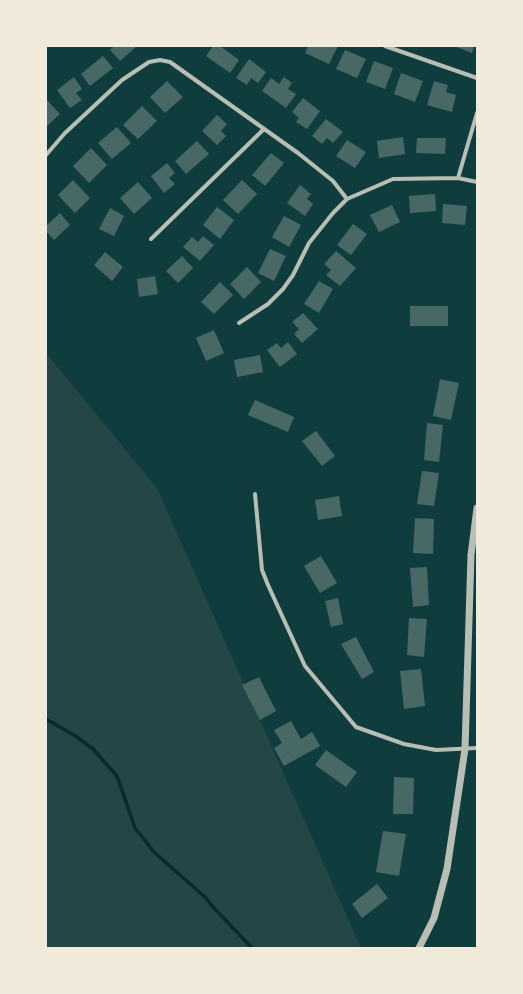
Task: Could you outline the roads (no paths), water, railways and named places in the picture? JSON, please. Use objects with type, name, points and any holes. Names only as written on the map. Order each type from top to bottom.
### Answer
[{"type":"street","points":[[385,46],[477,78]]},
{"type":"street","points":[[46,155],[65,133],[122,80],[149,62],[160,60],[170,62],[264,129],[333,181],[347,199]]},
{"type":"street","points":[[458,178],[477,113]]},
{"type":"street","points":[[151,239],[264,129]]},
{"type":"street","points":[[239,323],[268,304],[283,289],[293,275],[309,243],[333,213],[347,199],[393,179],[458,178],[477,182]]},
{"type":"street","points":[[255,494],[262,570],[302,659],[310,672],[356,726],[404,744],[436,750],[477,748]]},
{"type":"street","points":[[419,948],[434,918],[447,869],[465,749],[471,555],[477,508]]},
{"type":"waterway","points":[[46,719],[77,737],[93,749],[117,776],[135,828],[154,852],[206,898],[252,948]]}]
